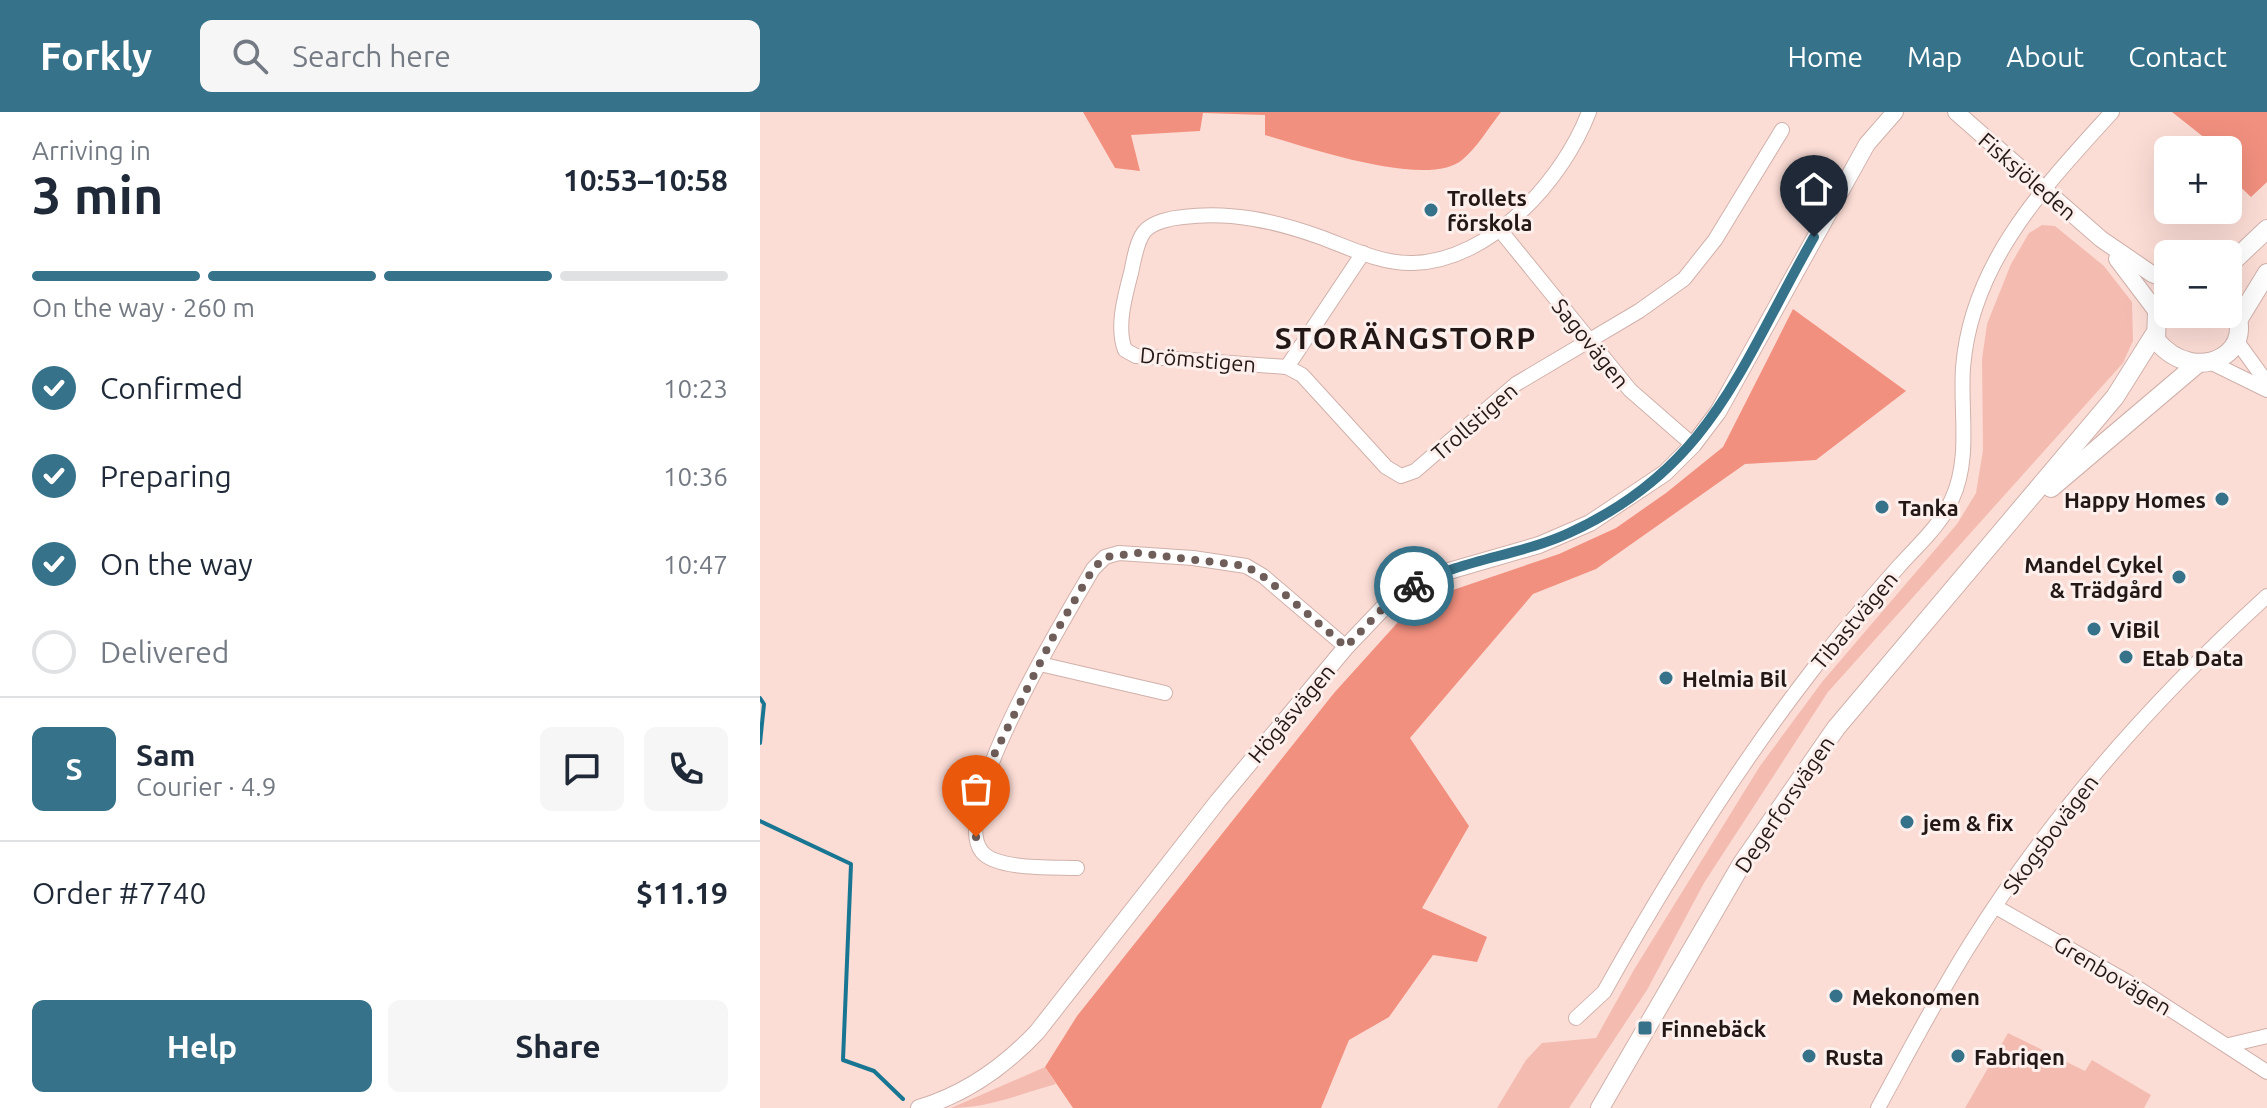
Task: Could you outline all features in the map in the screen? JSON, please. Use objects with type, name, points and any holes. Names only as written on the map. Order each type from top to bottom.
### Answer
[{"type":"main road","points":[[2242,253],[2267,229]]},
{"type":"main road","points":[[2237,331],[2267,273]]},
{"type":"main road","points":[[2155,328],[2154,335],[2175,358],[2204,364]]},
{"type":"main road","name":"Degerforsvägen","points":[[2008,528],[2204,364],[2226,354],[2237,331]]},
{"type":"main road","name":"Degerforsvägen","points":[[1600,1108],[1676,973],[1776,812],[1883,671],[2008,528],[2115,397],[2154,335]]},
{"type":"street","name":"Drömstigen","points":[[1401,476],[1386,467],[1302,375],[1287,367],[1136,356],[1125,350],[1120,339],[1126,294],[1144,232],[1175,218],[1222,214],[1276,223],[1389,261],[1430,261],[1449,257],[1500,230],[1538,192],[1562,161],[1589,112]]},
{"type":"street","name":"Högåsvägen","points":[[919,1108],[975,1084],[1018,1052],[1037,1032],[1174,854],[1346,647],[1402,593],[1442,573],[1539,545],[1590,523],[1665,473],[1693,445],[1718,412],[1867,144],[1895,112]]},
{"type":"street","name":"Fisksjöleden","points":[[1956,112],[2101,239],[2154,273]]},
{"type":"street","name":"Tibastvägen","points":[[1576,1018],[1587,1012],[1604,992],[1731,783],[1777,717],[1844,631],[1932,531],[1952,500],[1964,451],[1963,369],[1973,318],[2004,245],[2020,217],[2112,112]]},
{"type":"street","name":"Trollstigen","points":[[1401,476],[1415,471],[1516,384],[1656,299],[1699,262],[1782,130]]},
{"type":"street","name":"Sagovägen","points":[[1500,230],[1630,390],[1693,445]]},
{"type":"street","name":"Fisksjöleden","points":[[2101,239],[2154,308]]},
{"type":"street","name":"Drömstigen","points":[[1287,367],[1363,253]]},
{"type":"street","points":[[2237,331],[2267,383]]},
{"type":"street","points":[[2204,364],[2267,390]]},
{"type":"street","points":[[1077,868],[1002,863],[989,859],[980,850],[976,837],[982,787],[1040,664],[1093,569],[1105,557],[1119,553],[1193,558],[1246,566],[1267,579],[1346,647]]},
{"type":"street","name":"Skogsbovägen","points":[[1878,1108],[1944,989],[1996,907],[2080,791],[2156,702],[2267,596]]},
{"type":"street","points":[[1040,664],[1165,693]]},
{"type":"street","name":"Grenbovägen","points":[[1996,907],[2229,1045],[2267,1072]]},
{"type":"street","points":[[2229,1045],[2267,1036]]},
{"type":"shaded area","points":[[1083,112],[1501,112],[1462,160],[1445,168],[1423,170],[1366,163],[1265,135],[1265,115],[1203,113],[1200,131],[1131,135],[1140,171],[1115,168]]},
{"type":"shaded area","points":[[2172,112],[2267,112],[2267,182],[2251,197],[2242,188],[2242,136],[2202,136]]},
{"type":"shaded area","points":[[2042,225],[2055,226],[2104,266],[2132,302],[2133,341],[2123,363],[1828,692],[1704,883],[1647,990],[1569,1108],[1497,1108],[1526,1060],[1542,1043],[1596,1038],[1635,968],[1760,766],[1822,682],[1957,524],[1976,493],[1983,450],[1982,359],[1987,324],[2011,264],[2029,233]]},
{"type":"shaded area","points":[[1793,309],[1906,391],[1816,460],[1745,464],[1596,569],[1533,594],[1410,738],[1469,826],[1422,908],[1487,937],[1477,962],[1433,955],[1389,1017],[1349,1040],[1321,1108],[1073,1108],[1045,1067],[1077,1016],[1334,693],[1399,621],[1444,593],[1559,554],[1616,528],[1723,447]]},
{"type":"shaded area","points":[[2008,1033],[2085,1071],[2092,1060],[2151,1095],[2144,1108],[1965,1108]]},
{"type":"shaded area","points":[[1045,1067],[1056,1084],[991,1103],[951,1108]]},
{"type":"waterway","points":[[760,698],[764,704],[760,743]]},
{"type":"waterway","points":[[760,821],[851,864],[843,1060],[874,1071],[903,1099]]},
{"type":"way so far","points":[[976,837],[982,787],[994,755],[1052,639],[1093,569],[1105,557],[1138,553],[1246,566],[1267,579],[1346,647],[1385,606],[1414,586]]},
{"type":"place","name":"Trollets förskola","points":[[1431,210]]},
{"type":"place","name":"Happy Homes","points":[[2222,499]]},
{"type":"place","name":"Tanka","points":[[1882,507]]},
{"type":"place","name":"Mandel Cykel & Trädgård","points":[[2179,577]]},
{"type":"place","name":"ViBil","points":[[2094,629]]},
{"type":"place","name":"Etab Data","points":[[2126,657]]},
{"type":"place","name":"Helmia Bil","points":[[1666,678]]},
{"type":"place","name":"jem & fix","points":[[1907,822]]},
{"type":"place","name":"Mekonomen","points":[[1836,996]]},
{"type":"place","name":"Finnebäck","points":[[1645,1028]]},
{"type":"place","name":"Rusta","points":[[1809,1056]]},
{"type":"place","name":"Fabriqen","points":[[1958,1056]]},
{"type":"district","name":"STORÄNGSTORP","points":[[1406,338]]},
{"type":"route","points":[[1414,586],[1465,565],[1516,553],[1568,534],[1619,506],[1665,473],[1693,445],[1718,412],[1814,237]]}]
